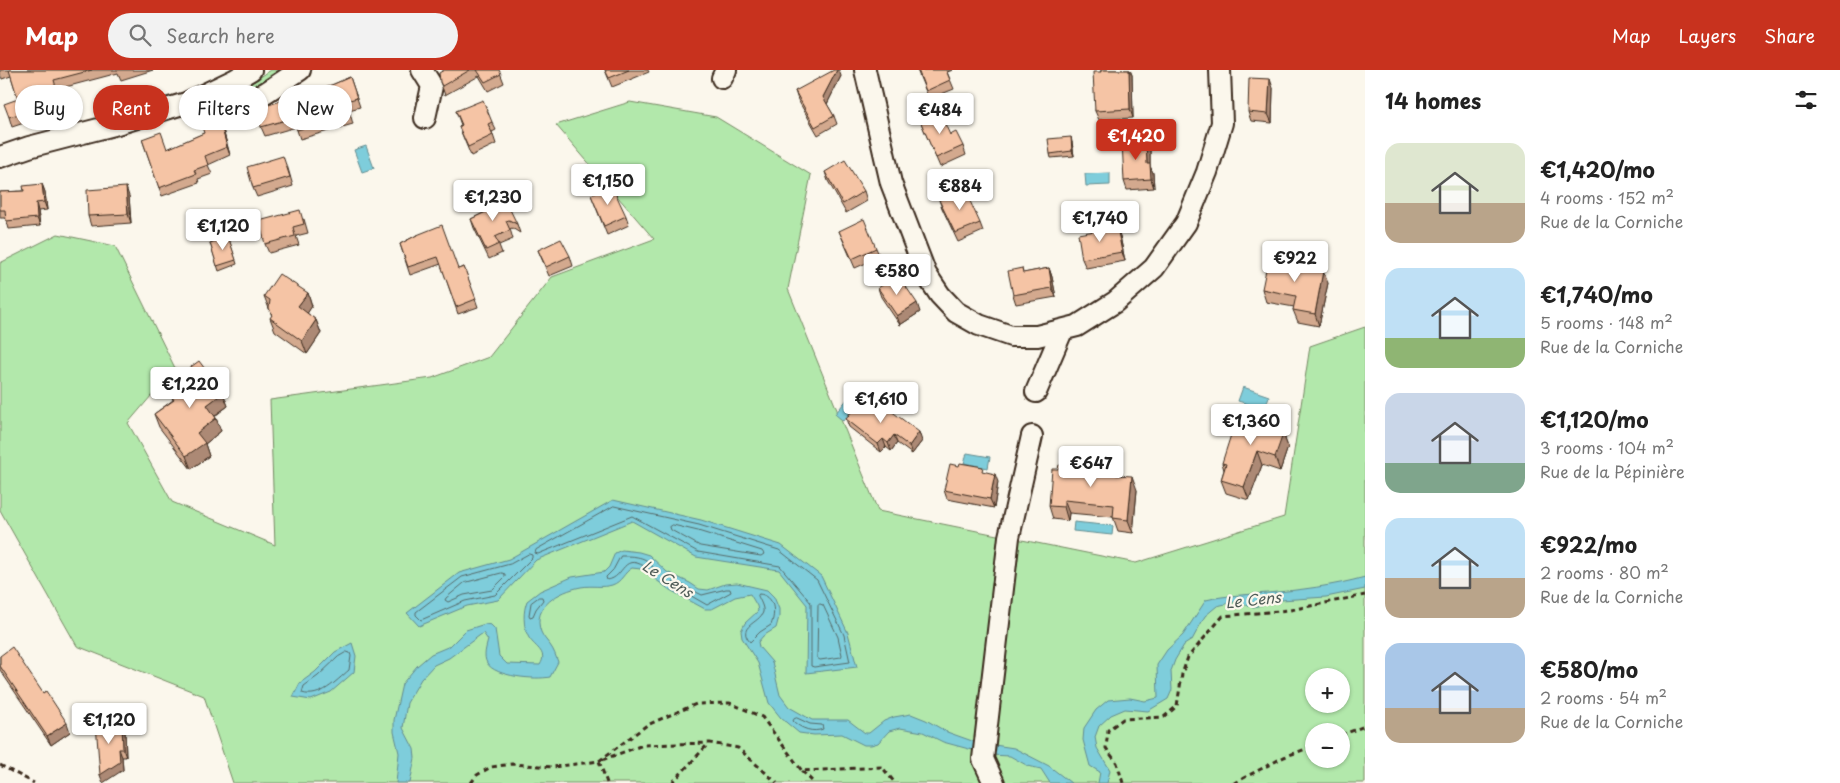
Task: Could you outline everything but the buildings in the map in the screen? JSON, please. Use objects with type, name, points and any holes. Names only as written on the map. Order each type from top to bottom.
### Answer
[{"type":"street","points":[[224,85],[251,70]]},
{"type":"street","points":[[268,91],[300,70]]},
{"type":"street","points":[[422,70],[432,86],[425,118]]},
{"type":"street","points":[[865,70],[891,183],[926,274],[940,295],[956,312],[979,325],[1011,336],[1037,336],[1077,326],[1115,302],[1154,268],[1186,223],[1207,172],[1222,124],[1220,70]]},
{"type":"street","points":[[0,157],[29,147],[114,125],[179,105]]},
{"type":"street","points":[[1036,392],[1062,331]]},
{"type":"street","points":[[994,783],[983,760],[1009,537],[1032,436]]},
{"type":"path","points":[[1123,783],[1117,763],[1106,748],[1108,730],[1124,719],[1164,717],[1177,706],[1182,674],[1188,657],[1223,616],[1290,610],[1365,595]]},
{"type":"path","points":[[599,761],[647,725],[696,704],[730,703],[762,717],[802,771],[814,783]]},
{"type":"path","points":[[1350,732],[1365,726]]},
{"type":"path","points":[[672,783],[710,743]]},
{"type":"path","points":[[471,783],[477,775],[491,767],[512,764],[553,767],[599,761],[643,746],[710,743],[738,748],[777,783]]},
{"type":"path","points":[[1234,783],[1284,757],[1305,749]]},
{"type":"path","points":[[599,761],[607,783]]},
{"type":"path","points":[[0,765],[34,783]]},
{"type":"path","points":[[802,771],[882,766],[895,783]]},
{"type":"green space","points":[[271,70],[286,70],[262,85],[248,85]]},
{"type":"green space","points":[[630,102],[716,117],[811,175],[788,289],[878,511],[1136,563],[1284,517],[1310,346],[1365,327],[1365,783],[233,783],[204,696],[77,646],[0,510],[0,263],[58,234],[115,246],[175,368],[128,423],[172,502],[275,545],[270,400],[432,378],[489,357],[552,277],[654,239],[556,125]]},
{"type":"water","points":[[366,146],[374,168],[362,172],[354,150]]},
{"type":"water","points":[[1110,173],[1110,185],[1086,186],[1085,174]]},
{"type":"water","points":[[234,211],[242,234],[231,238],[223,215]]},
{"type":"water","points":[[1243,387],[1269,396],[1265,409],[1238,401]]},
{"type":"water","points":[[849,397],[857,404],[843,421],[835,414]]},
{"type":"water","points":[[967,453],[990,457],[988,468],[964,463]]},
{"type":"water","points":[[613,500],[701,520],[781,545],[821,576],[848,633],[857,667],[806,673],[807,605],[779,570],[696,557],[632,521],[536,560],[498,600],[467,606],[419,626],[407,613],[459,573],[509,559]]},
{"type":"water","points":[[1074,522],[1113,526],[1112,535],[1073,531]]},
{"type":"water","name":"Le Cens","points":[[622,550],[649,555],[667,572],[699,589],[708,590],[725,584],[737,583],[767,590],[774,597],[779,609],[779,617],[776,628],[763,636],[758,642],[759,647],[772,662],[780,695],[789,707],[812,720],[848,720],[865,733],[869,733],[884,721],[911,714],[947,732],[975,742],[1014,748],[1049,766],[1071,783],[1050,783],[1041,769],[1028,766],[1010,756],[991,755],[943,742],[923,732],[900,728],[889,731],[878,743],[871,745],[864,745],[842,734],[814,735],[799,733],[781,718],[769,703],[758,663],[742,638],[741,631],[745,623],[758,611],[750,594],[735,597],[712,609],[705,609],[670,590],[641,569],[632,568],[615,584],[608,586],[585,586],[573,589],[556,596],[544,607],[539,623],[541,632],[553,649],[558,662],[550,677],[516,676],[498,672],[491,668],[485,658],[488,640],[483,633],[449,658],[434,665],[421,679],[407,703],[403,728],[414,749],[415,758],[410,783],[396,783],[399,753],[394,732],[394,720],[402,684],[417,666],[431,654],[450,646],[466,630],[485,624],[491,625],[495,629],[499,656],[507,664],[540,665],[543,656],[530,640],[525,628],[524,614],[527,601],[540,591],[572,577],[604,572],[609,567],[615,553]]},
{"type":"water","name":"Le Cens","points":[[1365,577],[1365,589],[1326,597],[1281,600],[1254,607],[1234,602],[1217,606],[1205,616],[1192,640],[1184,645],[1175,660],[1171,671],[1172,690],[1168,699],[1148,711],[1125,709],[1111,715],[1099,726],[1095,737],[1097,748],[1110,770],[1107,783],[1098,783],[1100,772],[1090,766],[1083,740],[1084,728],[1096,710],[1108,700],[1130,698],[1145,701],[1158,698],[1157,665],[1167,650],[1183,635],[1206,600],[1316,587]]},
{"type":"water","points":[[352,643],[356,656],[354,672],[331,692],[311,700],[293,697],[300,683],[315,672],[335,652]]}]
